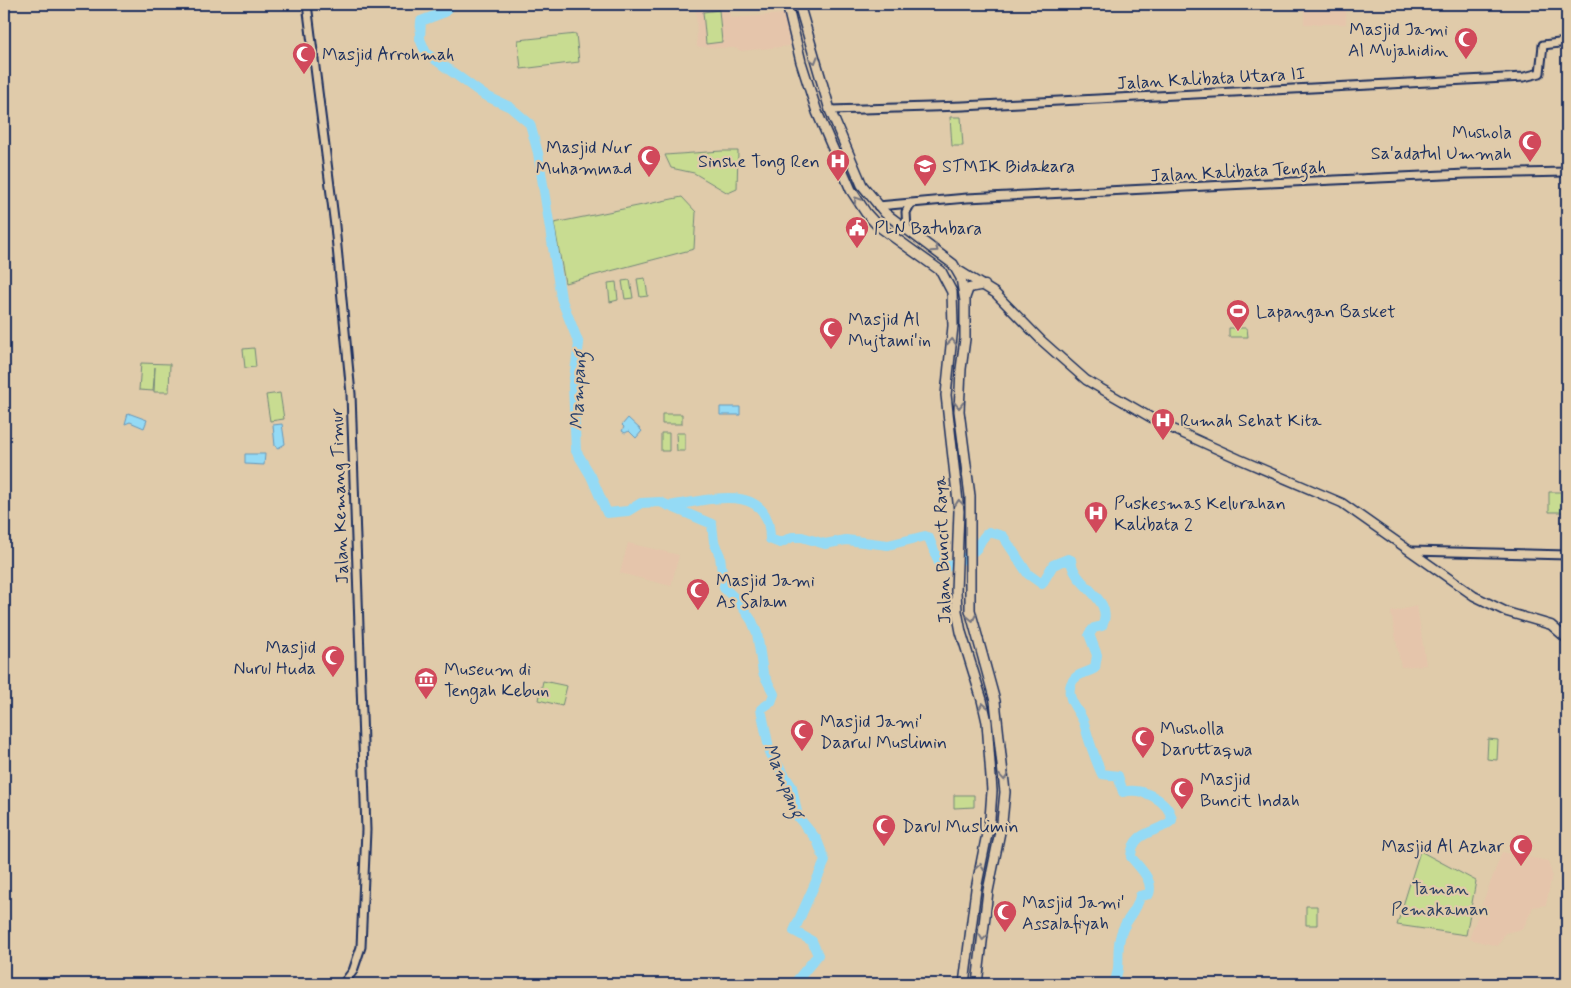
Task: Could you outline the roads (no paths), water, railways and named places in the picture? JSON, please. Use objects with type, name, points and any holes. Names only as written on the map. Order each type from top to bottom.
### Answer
[{"type":"main road","name":"Jalan Buncit Raya","points":[[787,4],[801,62],[817,112],[851,190],[862,208],[877,224],[934,264],[948,281],[952,298],[951,349],[946,395],[958,496],[957,611],[961,632],[982,700],[992,791],[990,819],[976,889],[964,984]]},
{"type":"main road","points":[[799,4],[830,110],[862,185],[878,206],[907,230],[945,256],[958,270],[985,285],[1005,302],[1069,367],[1086,380],[1162,424],[1239,460],[1342,502],[1412,550],[1474,596],[1507,612],[1551,625],[1567,639]]},
{"type":"main road","name":"Jalan Buncit Raya","points":[[958,270],[965,301],[965,339],[961,368],[959,411],[970,496],[970,610],[995,701],[1006,792],[988,891],[977,984]]},
{"type":"main road","points":[[965,301],[969,288],[985,285]]},
{"type":"street","name":"Jalan Kemang Timur","points":[[307,4],[335,226],[352,404],[366,830],[361,947],[353,970],[343,984]]},
{"type":"street","name":"Jalan Kalibata Utara II","points":[[830,110],[963,106],[1530,77],[1540,73],[1544,45],[1567,42]]},
{"type":"street","name":"Jalan Kalibata Tengah","points":[[878,206],[1247,184],[1466,174],[1567,172]]},
{"type":"street","points":[[907,230],[906,212],[910,203]]},
{"type":"street","points":[[1412,550],[1567,555]]},
{"type":"water","points":[[720,407],[740,407],[740,415],[720,415]]},
{"type":"water","points":[[128,413],[147,420],[144,428],[130,422],[125,424]]},
{"type":"water","points":[[628,418],[642,431],[636,438],[629,431],[625,433],[622,431],[624,427],[622,425]]},
{"type":"water","points":[[282,424],[285,444],[278,448],[275,446],[273,425]]},
{"type":"water","points":[[245,454],[265,454],[264,465],[245,464]]},
{"type":"waterway","name":"Mampang","points":[[452,4],[445,12],[421,21],[420,39],[426,53],[484,95],[510,107],[530,124],[538,153],[561,298],[579,344],[573,385],[576,451],[591,476],[607,513],[628,511],[641,503],[660,502],[712,524],[714,542],[720,556],[724,588],[739,602],[752,621],[757,633],[763,673],[774,694],[771,702],[761,709],[770,753],[792,787],[798,817],[817,840],[825,861],[794,931],[812,941],[818,955],[794,984]]},
{"type":"waterway","points":[[669,506],[717,498],[733,498],[748,501],[759,508],[767,520],[770,539],[780,543],[792,537],[802,537],[825,544],[846,540],[888,545],[925,536],[929,538],[941,568],[955,563],[970,554],[989,532],[1003,536],[1028,574],[1042,584],[1053,565],[1068,559],[1071,560],[1073,569],[1099,600],[1105,616],[1102,626],[1094,628],[1089,634],[1097,655],[1095,668],[1079,675],[1073,680],[1070,689],[1071,700],[1082,718],[1102,774],[1118,776],[1123,792],[1138,791],[1154,797],[1166,806],[1172,820],[1141,837],[1136,841],[1133,848],[1131,857],[1148,879],[1150,889],[1149,894],[1140,896],[1136,908],[1124,926],[1119,944],[1117,973],[1113,984]]},
{"type":"place","name":"Masjid Jami Al Mujahidin","points":[[1466,60]]},
{"type":"place","name":"Masjid Arrohmah","points":[[304,75]]},
{"type":"place","name":"Mushola Sa'adatul Ummah","points":[[1530,163]]},
{"type":"place","name":"Masjid Nur Muhammad","points":[[649,178]]},
{"type":"place","name":"Sinshe Tong Ren","points":[[838,182]]},
{"type":"place","name":"STMIK Bidakara","points":[[925,187]]},
{"type":"place","name":"PLN Batubara","points":[[857,249]]},
{"type":"place","name":"Lapangan Basket","points":[[1238,332]]},
{"type":"place","name":"Masjid Al Mujtami'in","points":[[831,350]]},
{"type":"place","name":"Rumah Sehat Kita","points":[[1163,441]]},
{"type":"place","name":"Puskesmas Kelurahan Kalibata 2","points":[[1096,534]]},
{"type":"place","name":"Masjid Jami As Salam","points":[[698,611]]},
{"type":"place","name":"Masjid Nurul Huda","points":[[333,678]]},
{"type":"place","name":"Museum di Tengah Kebun","points":[[426,700]]},
{"type":"place","name":"Masjid Jami' Daarul Muslimin","points":[[802,752]]},
{"type":"place","name":"Musholla Daruttaqwa","points":[[1143,759]]},
{"type":"place","name":"Masjid Buncit Indah","points":[[1182,810]]},
{"type":"place","name":"Darul Muslimin","points":[[884,847]]},
{"type":"place","name":"Masjid Al Azhar","points":[[1521,867]]},
{"type":"place","name":"Masjid Jami' Assalafiyah","points":[[1005,933]]},
{"type":"park label","name":"Taman Pemakaman","points":[[1440,898]]}]
